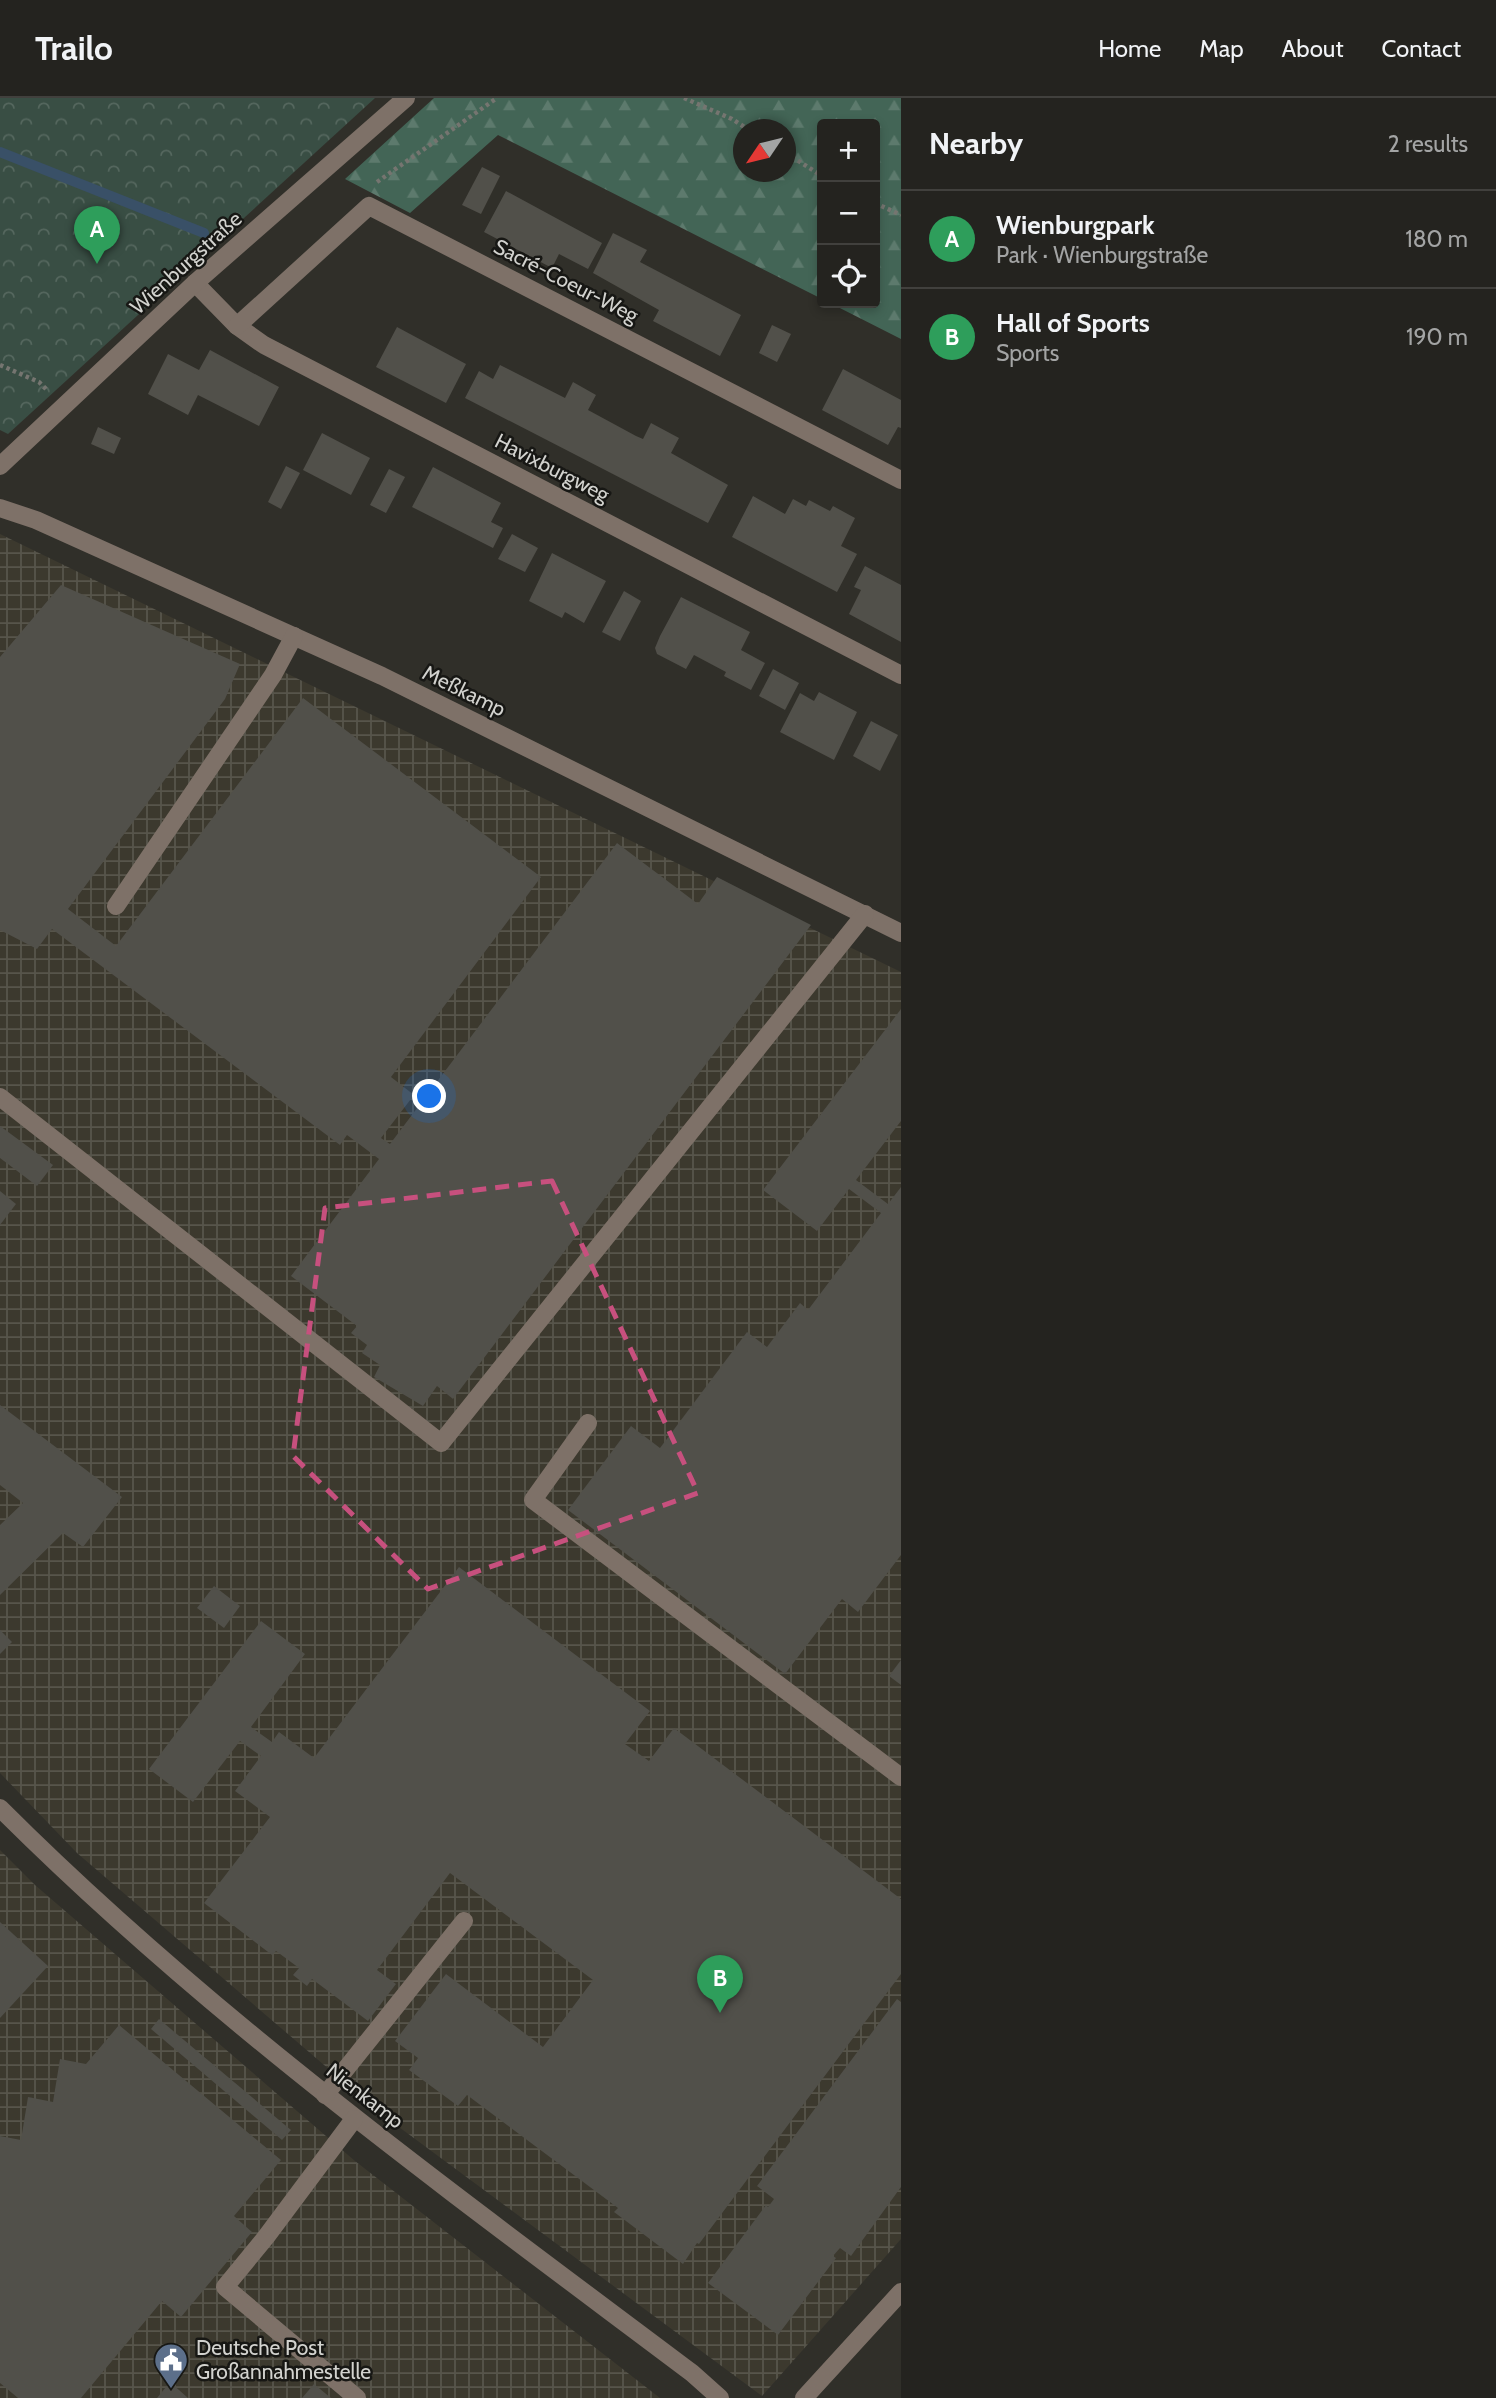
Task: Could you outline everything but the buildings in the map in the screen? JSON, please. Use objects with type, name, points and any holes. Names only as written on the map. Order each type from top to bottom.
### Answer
[{"type":"street","name":"Wienburgstraße","points":[[0,466],[195,283],[406,98]]},
{"type":"street","points":[[237,326],[369,206]]},
{"type":"street","name":"Sacré-Coeur-Weg","points":[[369,206],[901,480]]},
{"type":"street","name":"Havixburgweg","points":[[195,283],[237,326],[264,345],[901,675]]},
{"type":"street","name":"Meßkamp","points":[[0,508],[36,520],[382,676],[901,933]]},
{"type":"street","points":[[116,906],[273,675],[294,636]]},
{"type":"street","points":[[0,1097],[441,1443],[865,915]]},
{"type":"street","points":[[588,1423],[533,1500],[901,1777]]},
{"type":"street","name":"Nienkamp","points":[[0,1808],[146,1944],[354,2119],[692,2373],[720,2398]]},
{"type":"street","points":[[325,2095],[464,1921]]},
{"type":"street","points":[[354,2119],[225,2287],[357,2398]]},
{"type":"street","points":[[804,2398],[901,2292]]},
{"type":"path","points":[[369,206],[374,184],[497,98]]},
{"type":"path","points":[[684,98],[733,120]]},
{"type":"path","points":[[796,159],[817,173]]},
{"type":"path","points":[[880,205],[901,215]]},
{"type":"path","points":[[0,365],[39,382],[64,407]]},
{"type":"highlighted area","points":[[552,1181],[698,1493],[428,1589],[293,1456],[325,1208]]},
{"type":"shaded area","points":[[0,534],[901,972],[901,2239],[762,2396],[380,2113],[77,1853],[0,1773]]},
{"type":"shaded area","points":[[0,1850],[35,1885],[355,2161],[660,2398],[0,2398]]},
{"type":"green space","points":[[0,98],[375,98],[8,434],[0,430]]},
{"type":"green space","points":[[434,98],[901,98],[901,339],[840,308],[880,308],[880,119],[817,119],[817,296],[498,135],[410,213],[345,179]]},
{"type":"waterway","points":[[0,152],[204,233]]},
{"type":"place","name":"Wienburgpark","points":[[97,264]]},
{"type":"place","name":"Hall of Sports","points":[[720,2013]]},
{"type":"place","name":"Deutsche Post Großannahmestelle","points":[[171,2390]]}]
